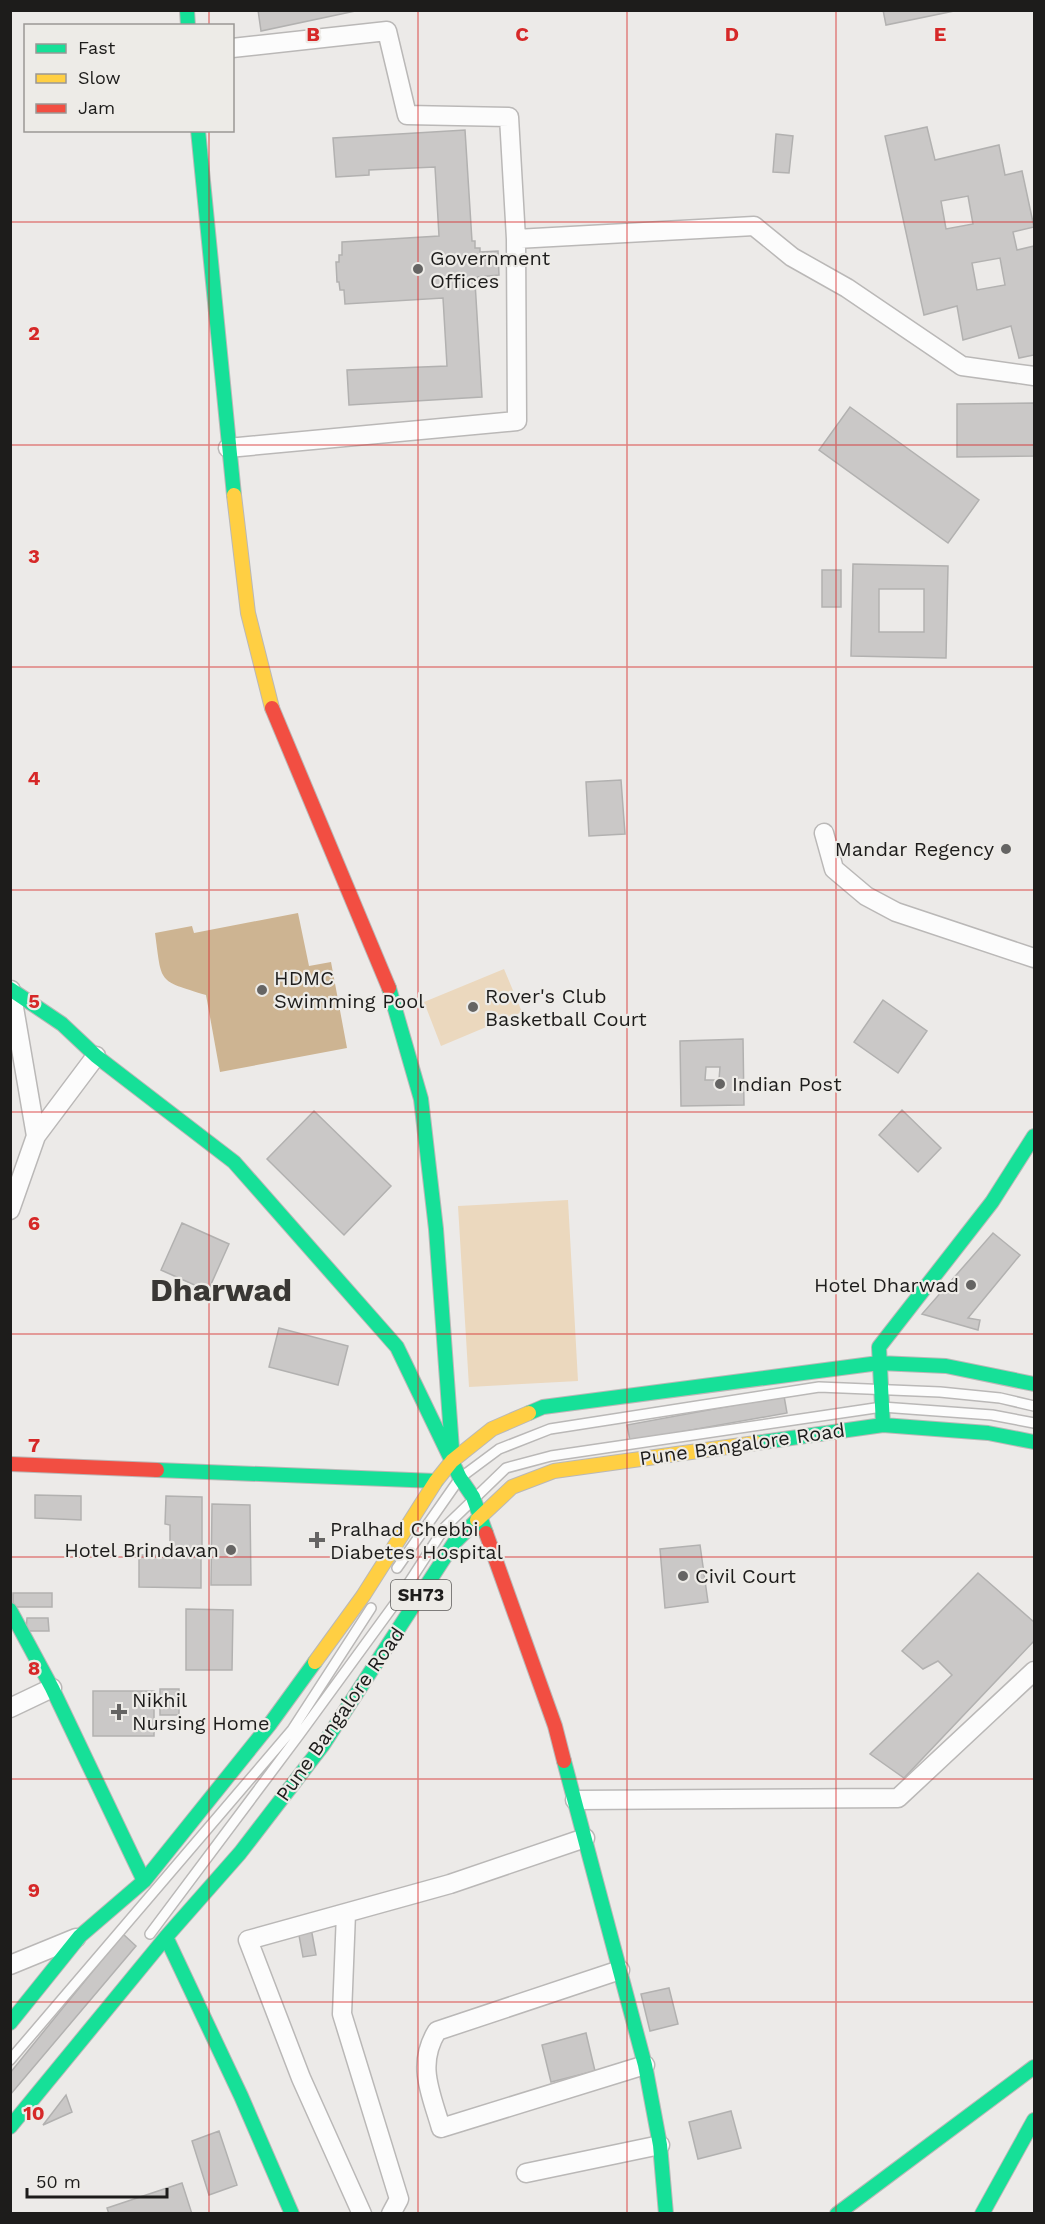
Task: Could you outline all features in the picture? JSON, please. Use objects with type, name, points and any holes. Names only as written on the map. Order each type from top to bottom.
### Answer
[{"type":"street","points":[[228,448],[517,421],[516,239],[509,117],[407,115],[387,31],[234,48]]},
{"type":"street","points":[[198,132],[228,448],[248,613],[271,706],[387,983],[421,1099],[436,1229],[452,1461]]},
{"type":"street","points":[[516,239],[754,226],[792,257],[847,288],[963,366],[1035,376]]},
{"type":"street","points":[[824,833],[834,869],[866,896],[896,912],[1035,958]]},
{"type":"street","points":[[11,989],[62,1024],[96,1056],[234,1162],[397,1347],[460,1478],[473,1497],[481,1516],[555,1726],[645,2065],[660,2145],[666,2214]]},
{"type":"street","points":[[11,989],[36,1136]]},
{"type":"street","points":[[10,1210],[36,1136],[96,1056]]},
{"type":"street","points":[[883,1425],[879,1347],[992,1202],[1035,1136]]},
{"type":"street","name":"SH73","points":[[10,2023],[80,1936],[144,1881],[270,1724],[363,1596],[436,1481],[452,1461],[492,1429],[543,1407],[879,1363],[946,1366],[1035,1384]]},
{"type":"street","name":"Pune Bangalore Road","points":[[10,2127],[166,1937],[240,1853],[323,1745],[453,1543],[512,1486],[554,1471],[883,1425],[988,1433],[1035,1442]]},
{"type":"street","points":[[10,1464],[436,1481]]},
{"type":"street","points":[[10,1610],[52,1688],[144,1881]]},
{"type":"street","points":[[575,1800],[898,1798],[1035,1671]]},
{"type":"street","points":[[10,1708],[52,1688]]},
{"type":"street","points":[[362,2214],[301,2078],[248,1940],[450,1884],[585,1838]]},
{"type":"street","points":[[346,1913],[342,2014],[399,2199],[391,2214]]},
{"type":"street","points":[[10,1965],[80,1936]]},
{"type":"street","points":[[166,1937],[241,2096],[292,2214]]},
{"type":"street","points":[[620,1970],[437,2031],[428,2046],[425,2074],[441,2128],[645,2065]]},
{"type":"street","points":[[837,2214],[1035,2067]]},
{"type":"street","points":[[982,2214],[1035,2120]]},
{"type":"street","points":[[526,2173],[660,2145]]},
{"type":"lane","points":[[390,1579],[460,1478],[499,1449],[550,1429],[819,1387],[1000,1398],[1035,1406]]},
{"type":"lane","points":[[144,1942],[299,1736],[399,1598],[445,1527],[473,1497],[506,1468],[551,1456],[882,1407],[992,1415],[1035,1424]]},
{"type":"lane","points":[[10,2060],[292,1730],[378,1598]]},
{"type":"shaded area","name":"HDMC Swimming Pool","points":[[298,913],[309,966],[331,962],[347,1048],[220,1072],[206,995],[178,986],[165,978],[159,962],[155,933],[192,926],[194,933]]},
{"type":"shaded area","name":"Rover's Club Basketball Court","points":[[504,969],[522,1012],[441,1046],[424,1002]]},
{"type":"shaded area","points":[[568,1200],[578,1381],[469,1387],[458,1206]]},
{"type":"building","points":[[258,10],[360,10],[261,31]]},
{"type":"building","points":[[883,10],[959,10],[886,25]]},
{"type":"building","points":[[927,127],[935,160],[999,145],[1005,175],[1022,171],[1034,227],[1013,232],[1017,250],[1034,246],[1034,355],[1019,358],[1011,326],[963,340],[957,306],[924,315],[885,136]],"holes":[[[968,196],[973,224],[946,229],[941,201]],[[1000,258],[1005,285],[977,290],[972,263]]]},
{"type":"building","name":"Government Offices","points":[[465,130],[472,241],[475,241],[475,248],[480,248],[480,252],[498,251],[499,275],[478,277],[478,282],[475,282],[482,397],[349,405],[347,370],[447,366],[443,298],[345,304],[344,290],[340,290],[339,282],[337,282],[336,262],[339,262],[339,255],[342,255],[342,242],[439,236],[435,167],[369,170],[369,175],[336,177],[333,138]]},
{"type":"building","points":[[776,134],[793,136],[789,173],[773,172]]},
{"type":"building","points":[[1034,403],[1034,456],[957,457],[957,404]]},
{"type":"building","points":[[850,407],[979,500],[948,543],[819,450]]},
{"type":"building","points":[[853,564],[948,566],[946,658],[851,656]],"holes":[[[879,589],[924,589],[924,632],[879,632]]]},
{"type":"building","points":[[822,570],[841,570],[841,607],[822,607]]},
{"type":"building","points":[[621,780],[625,834],[589,836],[586,782]]},
{"type":"building","points":[[883,1000],[927,1031],[898,1073],[854,1042]]},
{"type":"building","points":[[743,1039],[744,1105],[681,1106],[680,1041]],"holes":[[[706,1067],[720,1067],[719,1080],[705,1080]]]},
{"type":"building","points":[[902,1110],[941,1148],[918,1172],[879,1135]]},
{"type":"building","points":[[314,1111],[391,1186],[344,1235],[267,1159]]},
{"type":"building","points":[[182,1223],[229,1244],[208,1291],[161,1270]]},
{"type":"building","name":"Hotel Dharwad","points":[[993,1233],[1020,1255],[968,1318],[980,1320],[978,1330],[922,1314]]},
{"type":"building","points":[[279,1328],[348,1346],[338,1385],[269,1367]]},
{"type":"building","points":[[784,1396],[787,1413],[630,1441],[627,1425]]},
{"type":"building","points":[[35,1495],[81,1496],[81,1520],[35,1518]]},
{"type":"building","points":[[166,1496],[202,1497],[202,1553],[170,1553],[170,1525],[165,1524]]},
{"type":"building","points":[[212,1504],[250,1505],[251,1585],[211,1585]]},
{"type":"building","name":"Civil Court","points":[[700,1545],[708,1602],[665,1608],[660,1549]]},
{"type":"building","points":[[139,1555],[201,1556],[201,1588],[139,1587]]},
{"type":"building","points":[[978,1573],[1034,1622],[1034,1641],[904,1778],[870,1754],[952,1675],[938,1661],[923,1669],[902,1651]]},
{"type":"building","points":[[13,1593],[52,1593],[52,1607],[13,1607]]},
{"type":"building","points":[[186,1609],[233,1610],[232,1670],[186,1670]]},
{"type":"building","points":[[27,1618],[48,1618],[49,1631],[26,1631]]},
{"type":"building","points":[[160,1689],[179,1689],[179,1715],[160,1715]]},
{"type":"building","points":[[93,1691],[154,1691],[154,1736],[93,1736]]},
{"type":"building","points":[[311,1928],[316,1955],[303,1957],[298,1930]]},
{"type":"building","points":[[123,1934],[136,1946],[10,2095],[10,2073]]},
{"type":"building","points":[[669,1988],[678,2024],[650,2031],[641,1994]]},
{"type":"building","points":[[586,2033],[595,2071],[551,2082],[542,2045]]},
{"type":"building","points":[[66,2095],[72,2112],[43,2125]]},
{"type":"building","points":[[731,2111],[741,2148],[698,2159],[689,2122]]},
{"type":"building","points":[[219,2131],[237,2185],[209,2195],[192,2141]]},
{"type":"building","points":[[182,2183],[192,2214],[109,2214],[107,2208]]},
{"type":"traffic: fast","points":[[187,10],[188,24]]},
{"type":"traffic: fast","points":[[198,132],[234,495]]},
{"type":"traffic: fast","points":[[389,988],[421,1099],[436,1229],[452,1449]]},
{"type":"traffic: fast","points":[[10,989],[62,1024],[96,1056],[234,1162],[397,1347],[460,1478],[473,1497],[486,1533]]},
{"type":"traffic: fast","points":[[883,1425],[879,1347],[992,1202],[1034,1136]]},
{"type":"traffic: fast","points":[[529,1413],[543,1407],[879,1363],[946,1366],[1034,1384]]},
{"type":"traffic: fast","points":[[756,1443],[883,1425],[988,1433],[1034,1442]]},
{"type":"traffic: fast","points":[[157,1470],[436,1481]]},
{"type":"traffic: fast","points":[[10,2127],[166,1937],[240,1853],[323,1745],[454,1543],[477,1520]]},
{"type":"traffic: fast","points":[[10,1610],[52,1688],[144,1881]]},
{"type":"traffic: fast","points":[[10,2023],[80,1936],[144,1881],[270,1724],[315,1662]]},
{"type":"traffic: fast","points":[[564,1761],[645,2065],[660,2145],[666,2214]]},
{"type":"traffic: fast","points":[[166,1937],[241,2096],[292,2214]]},
{"type":"traffic: fast","points":[[837,2214],[1034,2067]]},
{"type":"traffic: fast","points":[[982,2214],[1034,2120]]},
{"type":"traffic: slow","points":[[234,495],[248,613],[272,708]]},
{"type":"traffic: slow","points":[[315,1662],[363,1596],[436,1481],[452,1461],[492,1429],[529,1413]]},
{"type":"traffic: slow","points":[[477,1520],[512,1487],[554,1471],[756,1443]]},
{"type":"traffic: jam","points":[[272,708],[389,988]]},
{"type":"traffic: jam","points":[[10,1464],[157,1470]]},
{"type":"traffic: jam","points":[[486,1533],[555,1726],[564,1761]]},
{"type":"place","name":"Government Offices","points":[[418,269]]},
{"type":"place","name":"Mandar Regency","points":[[1006,849]]},
{"type":"place","name":"HDMC Swimming Pool","points":[[262,990]]},
{"type":"place","name":"Rover's Club Basketball Court","points":[[473,1007]]},
{"type":"place","name":"Indian Post","points":[[720,1084]]},
{"type":"place","name":"Hotel Dharwad","points":[[971,1285]]},
{"type":"place","name":"Pralhad Chebbi Diabetes Hospital","points":[[317,1540]]},
{"type":"place","name":"Hotel Brindavan","points":[[231,1550]]},
{"type":"place","name":"Civil Court","points":[[683,1576]]},
{"type":"place","name":"Nikhil Nursing Home","points":[[119,1712]]},
{"type":"district","name":"Dharwad","points":[[221,1290]]}]
